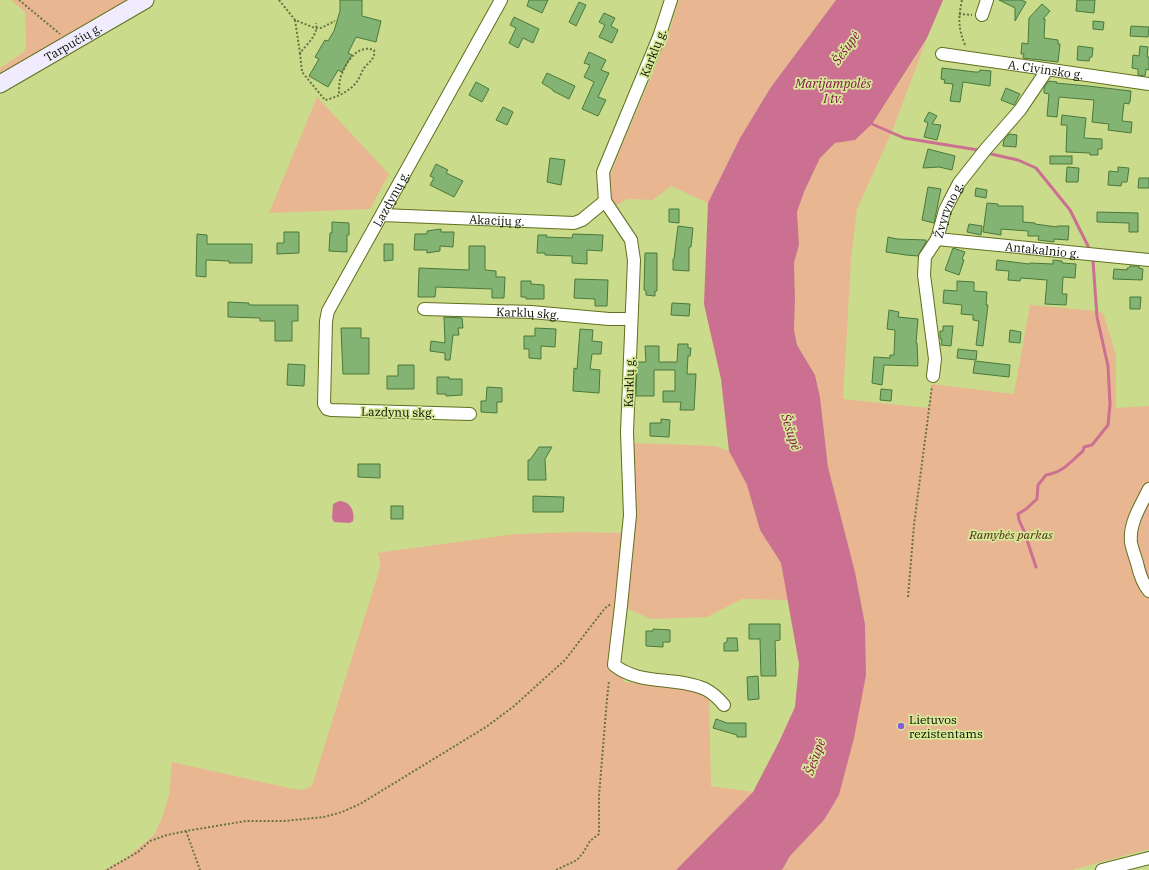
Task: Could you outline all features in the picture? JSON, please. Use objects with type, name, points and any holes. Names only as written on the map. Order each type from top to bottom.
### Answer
[{"type":"main road","name":"Tarpučių g.","points":[[0,84],[145,0]]},
{"type":"street","name":"Lazdynų g.","points":[[327,409],[324,404],[324,396],[326,321],[328,311],[501,0]]},
{"type":"street","name":"Karklų g.","points":[[671,0],[660,37],[603,172],[604,201],[631,240],[634,260],[627,432],[630,515],[614,665],[634,676],[689,684],[706,690],[717,697],[724,705]]},
{"type":"street","points":[[982,16],[988,0]]},
{"type":"street","name":"A. Civinsko g.","points":[[942,54],[1149,84]]},
{"type":"street","name":"Žvyryno g.","points":[[933,376],[935,359],[924,275],[925,257],[937,238],[944,210],[959,183],[985,150],[1020,110],[1048,70]]},
{"type":"street","name":"Akacijų g.","points":[[382,215],[574,223],[582,220],[604,201]]},
{"type":"street","name":"Antakalnio g.","points":[[937,238],[1149,260]]},
{"type":"street","name":"Karklų skg.","points":[[424,309],[531,312],[609,319],[631,319]]},
{"type":"street","name":"Lazdynų skg.","points":[[327,409],[470,414]]},
{"type":"street","points":[[1149,489],[1136,515],[1131,531],[1131,542],[1139,571],[1149,591]]},
{"type":"street","points":[[1102,870],[1149,858]]},
{"type":"path","points":[[19,0],[61,35],[67,45]]},
{"type":"path","points":[[279,0],[296,20],[318,28],[335,21]]},
{"type":"path","points":[[962,0],[959,14],[960,33],[967,48],[977,59]]},
{"type":"path","points":[[296,20],[302,72],[325,100],[333,98],[339,95],[354,86],[365,68],[373,59],[375,53],[374,50],[362,49],[353,54],[341,75],[339,95]]},
{"type":"path","points":[[316,23],[318,28]]},
{"type":"path","points":[[300,53],[318,28]]},
{"type":"path","points":[[908,597],[914,525],[933,376]]},
{"type":"path","points":[[107,870],[138,852],[150,841],[186,831],[246,821],[296,820],[324,817],[342,812],[360,804],[480,731],[504,714],[566,660],[606,608],[614,602],[622,601]]},
{"type":"path","points":[[556,870],[577,860],[584,853],[590,841],[599,834],[599,796],[609,682]]},
{"type":"path","points":[[186,831],[200,870]]},
{"type":"green space","points":[[11,0],[136,0],[0,80],[0,68],[24,52],[26,45],[25,12]]},
{"type":"green space","points":[[679,0],[836,0],[771,87],[740,138],[708,203],[671,186],[653,200],[628,199],[615,206],[610,196],[609,179],[670,30]]},
{"type":"green space","name":"Ramybės parkas","points":[[927,38],[893,129],[857,209],[851,260],[843,399],[928,408],[932,384],[1014,394],[1030,305],[1097,311],[1103,313],[1116,355],[1116,408],[1149,406],[1149,849],[1072,870],[782,870],[790,856],[824,820],[865,624],[855,572],[828,467],[820,397],[815,375],[797,345],[794,330],[794,263],[799,245],[797,212],[804,192],[820,158],[835,143],[855,140],[903,77]]},
{"type":"green space","points":[[317,97],[389,174],[370,209],[269,213]]},
{"type":"green space","points":[[631,443],[715,446],[729,451],[747,485],[760,530],[781,563],[788,600],[742,599],[707,617],[651,619],[626,608],[618,662],[624,682],[687,688],[709,698],[711,786],[753,792],[676,870],[104,870],[126,858],[154,835],[162,818],[169,795],[172,762],[289,788],[303,790],[312,786],[378,574],[380,561],[377,553],[516,534],[579,532],[619,533],[634,525]]},
{"type":"water","name":"Marijampolės I tv.","points":[[836,0],[943,0],[927,38],[872,124],[855,140],[835,143],[820,158],[804,192],[797,212],[799,245],[794,263],[794,330],[797,345],[815,375],[820,397],[828,467],[855,572],[865,624],[866,675],[854,738],[839,795],[824,820],[790,856],[782,870],[676,870],[753,792],[795,707],[799,664],[781,563],[760,530],[747,485],[729,451],[721,379],[704,304],[708,203],[740,138],[771,87]]},
{"type":"water","points":[[343,501],[351,507],[353,521],[350,523],[334,522],[332,518],[333,504]]},
{"type":"building","points":[[340,0],[362,0],[362,16],[381,21],[376,42],[356,37],[348,53],[352,55],[342,72],[338,70],[328,87],[309,76],[319,59],[315,57],[325,40],[328,41],[334,31],[340,11]]},
{"type":"building","points":[[529,0],[548,0],[542,13],[527,6]]},
{"type":"building","points":[[999,0],[1021,0],[1026,2],[1015,21],[1015,8]]},
{"type":"building","points":[[1077,0],[1095,0],[1094,13],[1076,11]]},
{"type":"building","points":[[579,2],[586,5],[576,26],[569,22]]},
{"type":"building","points":[[1042,4],[1050,11],[1043,19],[1045,19],[1044,38],[1058,40],[1058,44],[1060,44],[1058,62],[1023,58],[1024,54],[1021,54],[1022,43],[1028,44],[1029,18]]},
{"type":"building","points":[[604,13],[615,18],[611,26],[618,30],[612,43],[599,37],[605,25],[599,22]]},
{"type":"building","points":[[514,17],[539,29],[533,43],[523,38],[518,48],[509,43],[516,28],[510,25]]},
{"type":"building","points":[[1093,21],[1104,22],[1103,30],[1093,29]]},
{"type":"building","points":[[1131,26],[1149,27],[1148,37],[1130,36]]},
{"type":"building","points":[[1078,46],[1093,48],[1092,57],[1090,57],[1089,61],[1077,60]]},
{"type":"building","points":[[1140,46],[1148,47],[1147,57],[1149,57],[1149,70],[1146,69],[1145,76],[1138,75],[1138,69],[1132,68],[1133,55],[1139,56]]},
{"type":"building","points":[[589,52],[606,60],[601,70],[609,73],[598,97],[606,100],[598,116],[582,109],[594,82],[584,77],[590,65],[584,63]]},
{"type":"building","points":[[942,68],[975,72],[979,72],[980,70],[991,71],[990,86],[963,82],[960,102],[950,101],[953,84],[944,83],[945,80],[941,79]]},
{"type":"building","points":[[547,73],[575,86],[569,99],[553,91],[542,83]]},
{"type":"building","points":[[1049,81],[1131,91],[1129,104],[1124,103],[1122,121],[1132,122],[1131,133],[1108,130],[1109,124],[1092,122],[1094,100],[1059,97],[1057,117],[1047,116],[1049,94],[1044,93],[1044,87]]},
{"type":"building","points":[[476,82],[489,89],[482,102],[469,95]]},
{"type":"building","points":[[1006,88],[1020,94],[1014,105],[1001,100]]},
{"type":"building","points":[[503,107],[513,112],[507,125],[496,120]]},
{"type":"building","points":[[929,112],[937,116],[932,124],[941,125],[937,140],[924,137],[928,123],[924,121]]},
{"type":"building","points":[[1062,115],[1086,118],[1084,138],[1102,139],[1102,149],[1098,149],[1098,155],[1090,155],[1090,153],[1066,152],[1067,125],[1061,125]]},
{"type":"building","points":[[1009,134],[1017,135],[1016,147],[1003,146],[1004,140]]},
{"type":"building","points":[[928,149],[955,156],[952,170],[939,167],[923,168]]},
{"type":"building","points":[[1050,156],[1072,156],[1072,164],[1050,164]]},
{"type":"building","points":[[550,158],[565,160],[561,185],[547,182]]},
{"type":"building","points":[[436,164],[448,170],[446,173],[463,181],[454,197],[430,185],[434,178],[430,176]]},
{"type":"building","points":[[1067,167],[1079,168],[1078,182],[1066,182]]},
{"type":"building","points":[[1118,167],[1129,168],[1127,182],[1122,182],[1121,186],[1108,185],[1109,171],[1118,172]]},
{"type":"building","points":[[1139,178],[1149,178],[1149,188],[1138,188]]},
{"type":"building","points":[[928,187],[941,189],[934,223],[922,220]]},
{"type":"building","points":[[976,188],[987,190],[986,198],[975,196]]},
{"type":"building","points":[[987,203],[998,204],[998,206],[1023,206],[1023,222],[1057,227],[1069,226],[1068,240],[1054,239],[1054,242],[1038,240],[1039,236],[1028,236],[1028,231],[1001,229],[1001,235],[983,232]]},
{"type":"building","points":[[669,209],[679,209],[679,223],[669,222]]},
{"type":"building","points":[[1097,212],[1138,213],[1138,232],[1129,232],[1129,223],[1097,222]]},
{"type":"building","points":[[332,222],[349,223],[347,252],[329,251]]},
{"type":"building","points":[[969,224],[982,226],[981,235],[967,232]]},
{"type":"building","points":[[678,226],[693,228],[691,247],[689,247],[689,271],[673,270],[673,259]]},
{"type":"building","points":[[441,229],[441,232],[454,232],[453,247],[440,246],[440,251],[427,253],[427,250],[414,250],[415,234],[427,234],[427,231]]},
{"type":"building","points":[[284,232],[299,232],[299,253],[277,254],[277,243],[284,243]]},
{"type":"building","points":[[197,234],[207,235],[207,244],[252,244],[252,263],[229,263],[229,261],[206,260],[206,277],[196,276]]},
{"type":"building","points":[[573,234],[603,235],[602,251],[587,250],[587,264],[572,263],[572,256],[545,255],[545,253],[537,253],[538,235],[547,235],[546,237],[572,238]]},
{"type":"building","points":[[888,237],[897,239],[926,240],[926,242],[918,256],[906,255],[886,252]]},
{"type":"building","points":[[384,244],[393,244],[393,260],[384,261]]},
{"type":"building","points":[[469,246],[485,246],[485,270],[496,271],[496,277],[505,277],[504,298],[492,298],[492,289],[436,287],[435,297],[418,297],[419,268],[469,270]]},
{"type":"building","points":[[953,248],[965,252],[959,275],[945,270]]},
{"type":"building","points":[[645,253],[657,253],[657,291],[655,291],[655,296],[646,295],[646,291],[644,290]]},
{"type":"building","points":[[997,260],[1029,264],[1053,264],[1053,260],[1062,261],[1062,263],[1076,264],[1075,278],[1063,277],[1062,294],[1067,294],[1066,305],[1045,304],[1047,280],[1021,278],[1020,281],[1008,280],[1009,271],[996,270]]},
{"type":"building","points":[[1130,266],[1139,266],[1139,268],[1143,269],[1142,280],[1113,279],[1114,269],[1127,270]]},
{"type":"building","points":[[575,279],[608,280],[607,306],[595,306],[595,299],[574,298]]},
{"type":"building","points":[[521,281],[531,281],[531,284],[544,285],[544,299],[526,299],[526,297],[521,297]]},
{"type":"building","points":[[957,281],[974,282],[974,291],[987,292],[986,305],[988,305],[983,346],[976,345],[979,321],[973,320],[973,315],[961,314],[962,305],[943,303],[944,290],[957,291]]},
{"type":"building","points":[[1130,297],[1141,297],[1140,309],[1130,309]]},
{"type":"building","points":[[228,302],[249,303],[249,305],[298,305],[298,321],[292,321],[292,341],[275,341],[275,321],[260,321],[260,318],[228,317]]},
{"type":"building","points":[[672,303],[690,304],[689,316],[671,315]]},
{"type":"building","points":[[889,310],[899,312],[898,317],[918,319],[916,343],[918,366],[884,365],[882,385],[872,383],[874,357],[890,358],[890,355],[894,355],[895,330],[887,329]]},
{"type":"building","points":[[444,317],[462,318],[463,328],[458,328],[459,335],[453,335],[450,360],[445,360],[445,353],[430,351],[431,341],[445,343]]},
{"type":"building","points":[[943,326],[953,326],[951,346],[941,345],[942,339],[940,339],[940,331],[943,331]]},
{"type":"building","points":[[341,328],[361,328],[361,338],[369,338],[369,374],[343,374]]},
{"type":"building","points":[[535,328],[556,329],[555,347],[541,346],[541,359],[529,358],[529,349],[524,349],[524,336],[535,336]]},
{"type":"building","points":[[580,329],[593,330],[592,341],[602,342],[601,354],[592,354],[590,369],[600,370],[599,393],[573,391],[574,368],[577,369]]},
{"type":"building","points":[[1010,330],[1021,332],[1020,343],[1009,342]]},
{"type":"building","points":[[678,344],[688,344],[688,348],[691,348],[690,356],[688,356],[687,374],[696,374],[694,410],[680,410],[681,402],[663,402],[663,391],[675,391],[675,370],[654,370],[654,396],[636,396],[637,362],[646,362],[645,346],[659,346],[659,362],[677,362]]},
{"type":"building","points":[[958,349],[977,351],[976,360],[957,358]]},
{"type":"building","points":[[975,361],[1010,365],[1009,377],[973,373]]},
{"type":"building","points":[[288,364],[305,365],[304,386],[287,385]]},
{"type":"building","points":[[398,365],[414,365],[414,389],[387,389],[387,376],[398,376]]},
{"type":"building","points":[[437,377],[462,379],[462,395],[446,396],[446,394],[437,394]]},
{"type":"building","points":[[487,387],[502,388],[502,402],[497,402],[497,413],[481,412],[481,401],[486,401]]},
{"type":"building","points":[[881,389],[892,390],[891,401],[880,400]]},
{"type":"building","points":[[661,419],[670,420],[669,437],[650,436],[650,423],[661,423]]},
{"type":"building","points":[[539,447],[552,447],[545,459],[546,480],[528,480],[528,460],[530,460]]},
{"type":"building","points":[[358,464],[380,464],[380,478],[358,477]]},
{"type":"building","points":[[533,496],[564,497],[563,512],[533,512]]},
{"type":"building","points":[[391,506],[403,506],[403,519],[391,519]]},
{"type":"building","points":[[749,624],[780,624],[780,640],[775,641],[776,676],[761,676],[760,639],[749,639]]},
{"type":"building","points":[[653,629],[670,630],[670,642],[663,642],[663,647],[646,646],[646,631],[653,631]]},
{"type":"building","points":[[727,638],[737,638],[738,651],[724,651],[724,643],[727,642]]},
{"type":"building","points":[[758,676],[759,699],[748,700],[747,677]]},
{"type":"building","points":[[716,719],[727,723],[746,723],[746,737],[737,737],[737,735],[713,728]]},
{"type":"waterway","points":[[872,124],[904,138],[978,150]]},
{"type":"waterway","points":[[991,154],[1018,160],[1036,168],[1070,210],[1088,246]]},
{"type":"waterway","points":[[1036,567],[1018,514],[1037,499],[1038,485],[1046,475],[1058,472],[1066,466],[1083,451],[1084,447],[1092,445],[1108,425],[1110,404],[1108,366],[1097,317],[1093,261]]},
{"type":"place","name":"Lietuvos rezistentams","points":[[901,726]]},
{"type":"water label","name":"Šešupė","points":[[846,48]]},
{"type":"water label","name":"Šešupė","points":[[791,432]]},
{"type":"water label","name":"Šešupė","points":[[815,757]]}]
